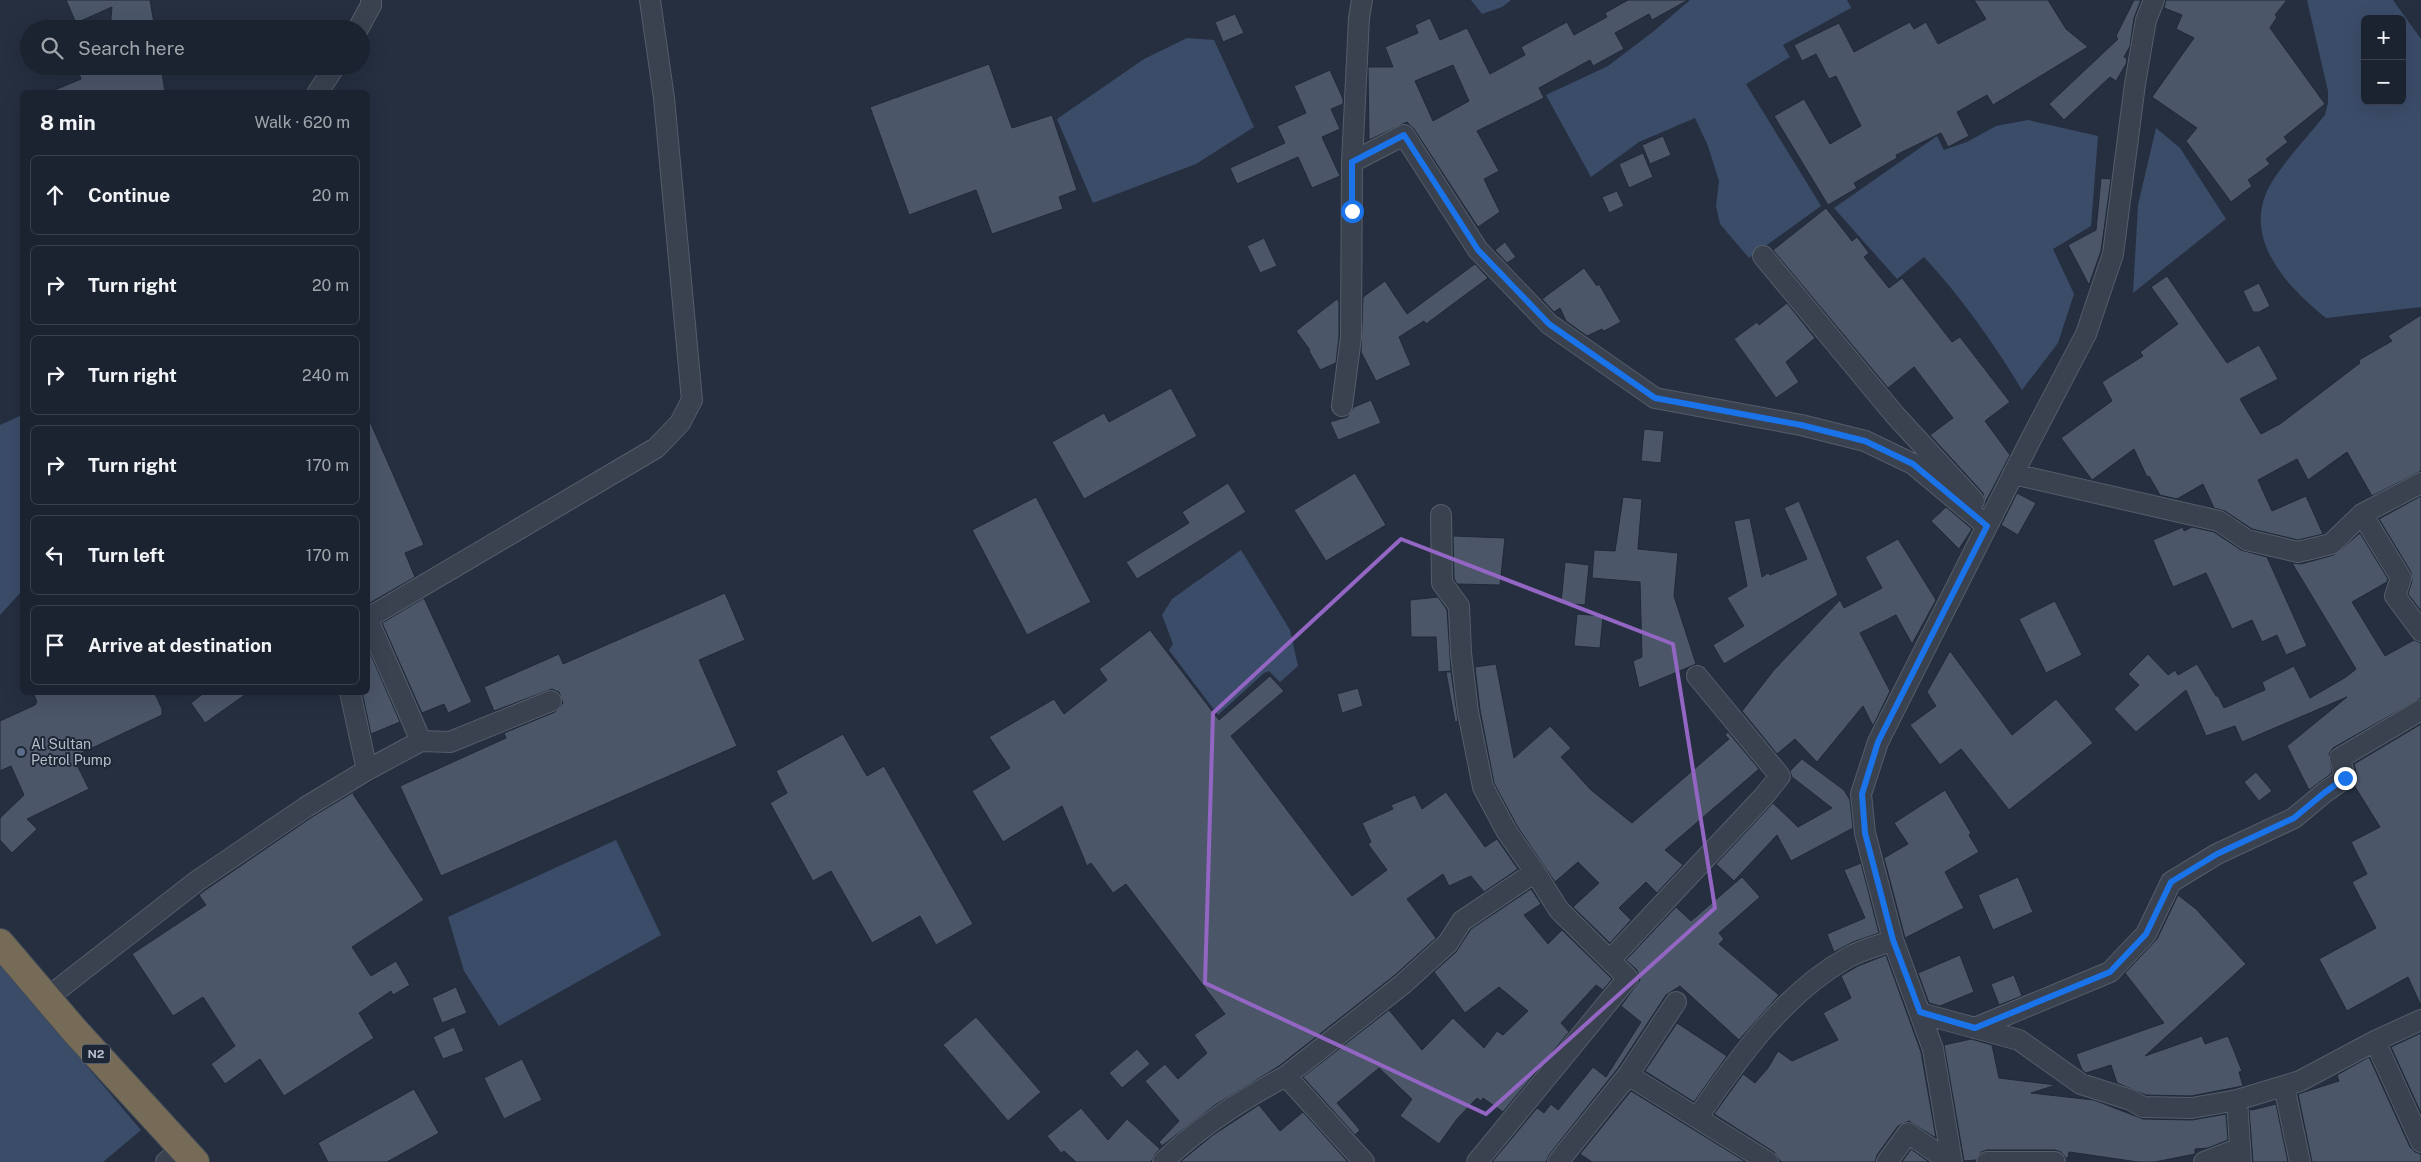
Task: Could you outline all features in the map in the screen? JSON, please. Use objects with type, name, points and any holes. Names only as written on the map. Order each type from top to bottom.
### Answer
[{"type":"highway","name":"N2","points":[[0,943],[181,1157]]},
{"type":"street","points":[[363,20],[371,6],[371,0]]},
{"type":"street","points":[[370,618],[656,448],[680,423],[692,400],[664,98],[650,0]]},
{"type":"street","points":[[1342,406],[1351,337],[1352,162],[1359,18],[1362,0]]},
{"type":"street","points":[[1951,1162],[1934,1048],[1893,940],[1865,833],[1862,794],[1878,742],[2086,334],[2113,254],[2138,66],[2146,20],[2154,0]]},
{"type":"street","points":[[319,90],[329,75]]},
{"type":"street","points":[[1352,162],[1404,135],[1478,250],[1549,324],[1655,398],[1801,425],[1865,441],[1913,464],[1989,523]]},
{"type":"street","points":[[1763,256],[1889,408],[1989,523]]},
{"type":"street","points":[[2013,474],[2219,521],[2247,540],[2298,552],[2331,544],[2362,514],[2421,483]]},
{"type":"street","points":[[2362,514],[2401,578],[2395,596],[2421,631]]},
{"type":"street","points":[[1441,515],[1442,583],[1459,606],[1461,652],[1467,702],[1483,787],[1507,832],[1559,910],[1628,978],[1477,1162]]},
{"type":"street","points":[[370,624],[421,741]]},
{"type":"street","points":[[1610,960],[1764,796],[1780,776],[1697,676]]},
{"type":"street","points":[[351,695],[367,770]]},
{"type":"street","points":[[47,998],[197,881],[306,807],[367,770],[421,741],[450,742],[551,701]]},
{"type":"street","points":[[1975,1028],[2110,972],[2146,934],[2171,882],[2217,854],[2294,818],[2345,778],[2340,758],[2421,710]]},
{"type":"street","points":[[1163,1162],[1185,1140],[1235,1104],[1286,1076],[1403,984],[1448,943],[1462,921],[1535,872]]},
{"type":"street","points":[[1697,1118],[1737,1059],[1810,982],[1848,957],[1893,940]]},
{"type":"street","points":[[1558,1162],[1628,1075],[1676,1002]]},
{"type":"street","points":[[1920,1012],[2019,1040],[2081,1084],[2131,1100],[2143,1107],[2192,1108],[2236,1100],[2300,1081],[2375,1041],[2421,1020]]},
{"type":"street","points":[[2375,1041],[2421,1142]]},
{"type":"street","points":[[1628,1075],[1768,1162]]},
{"type":"street","points":[[1286,1076],[1364,1162]]},
{"type":"street","points":[[2284,1086],[2300,1162]]},
{"type":"street","points":[[2204,1162],[2241,1155],[2236,1100]]},
{"type":"street","points":[[1887,1162],[1908,1133],[1951,1162]]},
{"type":"street","points":[[1987,1162],[2055,1162]]},
{"type":"highlighted area","points":[[1401,539],[1673,644],[1715,908],[1486,1114],[1205,983],[1213,713]]},
{"type":"water","points":[[1471,0],[1511,0],[1502,7],[1482,14]]},
{"type":"water","points":[[1690,0],[1847,0],[1851,8],[1783,45],[1790,57],[1746,84],[1821,206],[1749,258],[1720,224],[1716,206],[1719,181],[1708,146],[1695,118],[1639,142],[1591,177],[1546,95],[1608,66],[1654,31]]},
{"type":"water","points":[[2307,0],[2393,0],[2404,15],[2361,15],[2361,105],[2406,105],[2406,18],[2421,39],[2421,307],[2326,318],[2311,306],[2284,277],[2265,243],[2261,225],[2262,206],[2269,187],[2288,160],[2325,115],[2328,91]]},
{"type":"water","points":[[1187,38],[1214,40],[1254,127],[1196,164],[1093,203],[1057,119],[1144,59]]},
{"type":"water","points":[[2028,120],[2098,136],[2091,226],[2053,249],[2074,294],[2058,343],[2022,390],[1976,321],[1924,257],[1897,279],[1834,208],[1937,136],[1944,150],[1967,142],[1996,126]]},
{"type":"water","points":[[2156,128],[2180,148],[2226,219],[2133,293],[2138,205]]},
{"type":"water","points":[[20,416],[20,593],[0,615],[0,425]]},
{"type":"water","points":[[1241,550],[1290,630],[1298,666],[1280,682],[1269,671],[1264,673],[1218,715],[1169,650],[1173,644],[1162,615],[1172,599]]},
{"type":"water","points":[[616,840],[661,935],[499,1026],[464,971],[448,917]]},
{"type":"water","points":[[0,964],[141,1130],[103,1162],[0,1162]]},
{"type":"building","points":[[66,0],[150,0],[153,20],[111,20],[112,7],[83,20],[75,20]]},
{"type":"building","points":[[1628,0],[1688,0],[1652,20],[1649,14],[1615,33],[1624,49],[1593,66],[1590,60],[1539,88],[1544,98],[1477,131],[1499,171],[1484,179],[1500,212],[1478,227],[1414,129],[1407,122],[1369,140],[1368,67],[1393,67],[1385,47],[1418,33],[1415,25],[1430,18],[1440,40],[1467,28],[1490,74],[1525,55],[1521,47],[1567,22],[1574,35],[1607,17],[1605,13]],"holes":[[[1453,65],[1469,101],[1433,121],[1415,81]]]},
{"type":"building","points":[[1974,0],[2048,0],[2066,29],[2088,47],[1993,105],[1987,95],[1957,112],[1969,136],[1948,147],[1941,133],[1896,155],[1897,158],[1854,183],[1857,188],[1828,205],[1774,116],[1804,99],[1830,144],[1861,126],[1836,76],[1829,79],[1816,54],[1802,61],[1794,45],[1839,23],[1854,52],[1910,22],[1914,29],[1926,22],[1938,44],[1986,19]]},
{"type":"building","points":[[2134,0],[2141,0],[2134,18],[2130,46],[2124,57],[2127,59],[2126,64],[2116,81],[2110,77],[2064,120],[2049,104],[2118,39],[2116,36]]},
{"type":"building","points":[[2166,0],[2287,0],[2275,15],[2277,17],[2270,28],[2325,104],[2284,137],[2288,142],[2266,159],[2270,164],[2248,180],[2252,186],[2231,202],[2186,141],[2197,128],[2152,97],[2194,38],[2176,29],[2182,15],[2164,8]]},
{"type":"building","points":[[1235,14],[1244,33],[1223,42],[1215,22]]},
{"type":"building","points":[[989,64],[1012,128],[1052,115],[1077,190],[1059,197],[1063,209],[992,234],[976,190],[909,215],[870,107]]},
{"type":"building","points":[[1330,70],[1343,99],[1343,104],[1331,109],[1340,129],[1322,137],[1340,176],[1312,188],[1298,157],[1237,184],[1230,168],[1285,143],[1277,126],[1306,113],[1294,86]]},
{"type":"building","points":[[79,75],[162,75],[165,90],[55,90],[81,79]]},
{"type":"building","points":[[1663,136],[1671,155],[1650,164],[1642,145]]},
{"type":"building","points":[[1643,153],[1653,177],[1629,188],[1619,164]]},
{"type":"building","points":[[2101,178],[2111,179],[2101,251],[2089,285],[2068,245],[2096,230]]},
{"type":"building","points":[[1617,191],[1624,206],[1609,213],[1602,197]]},
{"type":"building","points":[[1826,208],[1852,241],[1857,237],[1869,253],[1864,257],[1889,288],[1902,278],[1952,342],[1960,337],[2010,402],[1985,421],[2010,455],[1985,503],[1983,493],[1930,435],[1953,418],[1914,367],[1888,388],[1773,250]]},
{"type":"building","points":[[1264,238],[1277,266],[1260,273],[1247,246]]},
{"type":"building","points":[[1505,242],[1516,257],[1507,263],[1495,250]]},
{"type":"building","points":[[1475,264],[1488,278],[1426,324],[1424,321],[1399,337],[1411,365],[1376,381],[1361,352],[1363,297],[1385,281],[1407,314]]},
{"type":"building","points":[[1584,268],[1597,286],[1599,284],[1621,322],[1604,331],[1602,329],[1587,336],[1566,321],[1560,308],[1554,312],[1542,299]]},
{"type":"building","points":[[2167,276],[2227,363],[2259,345],[2278,379],[2240,399],[2261,434],[2280,424],[2360,363],[2359,360],[2392,341],[2388,336],[2421,315],[2421,471],[2372,496],[2347,452],[2308,480],[2297,459],[2258,480],[2272,511],[2306,496],[2323,534],[2298,540],[2252,529],[2225,511],[2214,508],[2203,484],[2177,499],[2160,495],[2149,476],[2147,477],[2134,449],[2092,480],[2061,438],[2112,401],[2102,382],[2143,356],[2140,352],[2178,324],[2151,287]]},
{"type":"building","points":[[2259,283],[2270,306],[2259,312],[2253,312],[2243,291]]},
{"type":"building","points":[[1337,299],[1339,302],[1339,336],[1336,363],[1320,370],[1310,350],[1296,331]]},
{"type":"building","points":[[1787,303],[1815,338],[1786,362],[1799,382],[1776,398],[1734,339],[1757,322],[1759,325]]},
{"type":"building","points":[[1171,388],[1197,436],[1084,499],[1052,442],[1104,413],[1109,422]]},
{"type":"building","points":[[1371,400],[1381,423],[1338,440],[1330,422],[1347,417],[1354,407]]},
{"type":"building","points":[[370,422],[424,545],[405,553],[415,577],[370,603]]},
{"type":"building","points":[[1644,429],[1664,431],[1661,463],[1641,461]]},
{"type":"building","points":[[1355,473],[1386,525],[1326,561],[1294,510]]},
{"type":"building","points":[[1228,483],[1246,512],[1137,579],[1126,562],[1189,523],[1182,512]]},
{"type":"building","points":[[2017,493],[2036,503],[2018,535],[2001,525]]},
{"type":"building","points":[[2421,496],[2421,611],[2408,594],[2412,581],[2411,572],[2379,519]]},
{"type":"building","points":[[1036,497],[1091,602],[1027,635],[972,530]]},
{"type":"building","points":[[1623,497],[1642,499],[1638,549],[1678,553],[1674,596],[1696,664],[1639,688],[1633,661],[1642,657],[1640,582],[1592,578],[1594,550],[1615,551]]},
{"type":"building","points":[[1799,501],[1838,595],[1724,664],[1713,645],[1744,626],[1727,598],[1747,586],[1734,521],[1750,518],[1762,577],[1768,573],[1770,575],[1807,559],[1784,508]]},
{"type":"building","points":[[1946,507],[1972,529],[1959,549],[1931,521]]},
{"type":"building","points":[[2183,527],[2184,531],[2192,527],[2214,532],[2241,550],[2267,557],[2307,646],[2286,655],[2277,635],[2262,642],[2252,620],[2232,629],[2206,573],[2173,587],[2153,540]]},
{"type":"building","points":[[2360,533],[2388,579],[2387,582],[2352,602],[2385,656],[2414,640],[2421,643],[2421,698],[2333,748],[2329,754],[2332,773],[2309,790],[2287,746],[2347,697],[2242,742],[2235,726],[2206,736],[2186,690],[2136,732],[2114,709],[2139,685],[2128,674],[2148,654],[2168,675],[2175,670],[2178,675],[2197,664],[2224,708],[2265,690],[2262,682],[2294,666],[2310,698],[2346,677],[2356,669],[2292,563],[2301,564],[2334,555]]},
{"type":"building","points":[[1453,536],[1505,538],[1500,585],[1457,584],[1454,579]]},
{"type":"building","points":[[1898,539],[1936,600],[1912,644],[1896,615],[1860,633],[1890,691],[1873,726],[1863,706],[1817,762],[1795,739],[1777,754],[1742,711],[1774,670],[1840,600],[1844,608],[1882,588],[1865,557]]},
{"type":"building","points":[[1565,562],[1589,565],[1585,605],[1561,603]]},
{"type":"building","points":[[725,593],[745,640],[699,660],[737,746],[441,876],[400,786],[506,738],[504,733],[555,712],[563,703],[559,692],[552,689],[494,711],[484,687],[559,654],[563,664]]},
{"type":"building","points":[[1438,597],[1447,610],[1451,671],[1438,672],[1436,637],[1411,637],[1410,600]]},
{"type":"building","points":[[424,598],[472,702],[448,713],[444,704],[422,713],[382,623]]},
{"type":"building","points":[[2055,601],[2082,655],[2046,673],[2019,619]]},
{"type":"building","points":[[1577,614],[1603,616],[1600,648],[1574,646]]},
{"type":"building","points":[[1150,630],[1219,720],[1270,676],[1284,691],[1231,736],[1352,896],[1387,870],[1368,844],[1371,842],[1362,823],[1393,809],[1391,805],[1415,795],[1422,809],[1446,792],[1485,847],[1497,839],[1518,869],[1484,892],[1471,876],[1449,886],[1443,874],[1407,899],[1436,938],[1395,975],[1279,1066],[1215,1105],[1162,1146],[1159,1142],[1179,1121],[1145,1081],[1165,1064],[1178,1079],[1207,1053],[1194,1035],[1225,1014],[1126,884],[1113,893],[1091,863],[1087,866],[1062,806],[1003,842],[972,791],[1010,768],[989,737],[1054,699],[1064,714],[1107,680],[1099,669]]},
{"type":"building","points":[[1950,651],[2012,735],[2056,699],[2093,743],[2009,810],[1961,749],[1940,765],[1910,725],[1936,706],[1927,692]]},
{"type":"building","points":[[370,653],[400,722],[371,734],[363,695],[370,695]]},
{"type":"building","points":[[1496,664],[1514,758],[1550,726],[1571,748],[1561,757],[1591,790],[1632,823],[1729,739],[1725,735],[1728,732],[1759,769],[1665,850],[1683,865],[1657,893],[1646,882],[1619,908],[1631,920],[1610,943],[1573,907],[1599,883],[1578,862],[1555,882],[1517,826],[1494,783],[1480,710],[1475,667]]},
{"type":"building","points":[[1446,672],[1451,672],[1458,721],[1455,722]]},
{"type":"building","points":[[1358,688],[1363,706],[1342,713],[1337,694]]},
{"type":"building","points":[[34,695],[155,695],[162,709],[162,715],[73,757],[89,789],[27,819],[37,829],[12,853],[0,840],[0,818],[24,795],[11,766],[0,771],[0,721],[35,705],[37,702]]},
{"type":"building","points":[[201,695],[245,695],[205,723],[191,703]]},
{"type":"building","points":[[2421,724],[2421,1006],[2408,977],[2347,1011],[2319,959],[2376,928],[2352,882],[2367,874],[2351,842],[2380,827],[2354,785],[2357,776],[2354,764]]},
{"type":"building","points":[[843,734],[867,776],[884,766],[973,924],[936,945],[920,916],[872,943],[831,871],[813,881],[770,803],[787,793],[776,771]]},
{"type":"building","points":[[1802,759],[1844,790],[1850,800],[1853,828],[1791,861],[1777,835],[1734,881],[1716,864],[1773,803],[1798,827],[1832,808],[1792,777],[1790,771]]},
{"type":"building","points":[[2256,772],[2272,791],[2259,801],[2244,782]]},
{"type":"building","points":[[377,778],[353,794],[424,900],[352,947],[371,976],[396,961],[410,985],[393,995],[391,991],[359,1013],[374,1038],[284,1096],[260,1059],[225,1084],[211,1064],[235,1046],[203,997],[173,1016],[132,954],[206,905],[199,895],[204,891],[312,817]]},
{"type":"building","points":[[1945,790],[1971,833],[1969,835],[1979,852],[1945,872],[1964,908],[1905,938],[1884,858],[1908,844],[1894,823]]},
{"type":"building","points":[[1861,863],[1879,933],[1853,942],[1834,952],[1827,934],[1865,918],[1844,870]]},
{"type":"building","points":[[1742,877],[1760,897],[1719,933],[1724,939],[1719,944],[1779,995],[1739,1040],[1680,986],[1666,995],[1618,1068],[1549,1155],[1546,1162],[1492,1162],[1537,1108],[1544,1113],[1551,1104],[1558,1110],[1593,1067],[1606,1077],[1641,1022],[1621,1006],[1640,980],[1637,970],[1626,960],[1676,907],[1691,921]]},
{"type":"building","points":[[2018,877],[2033,912],[1993,930],[1978,895]]},
{"type":"building","points":[[1531,889],[1541,904],[1524,915],[1548,944],[1562,930],[1612,979],[1603,990],[1596,985],[1561,1023],[1569,1032],[1503,1112],[1483,1098],[1481,1101],[1477,1098],[1457,1119],[1439,1144],[1400,1116],[1412,1099],[1379,1068],[1337,1103],[1360,1130],[1355,1135],[1303,1077],[1389,1010],[1422,1050],[1453,1018],[1484,1048],[1497,1031],[1503,1035],[1528,1011],[1499,987],[1465,1013],[1434,972],[1456,952],[1471,929]]},
{"type":"building","points":[[2178,895],[2196,909],[2246,964],[2145,1056],[2202,1036],[2205,1044],[2228,1036],[2242,1071],[2239,1072],[2243,1086],[2191,1096],[2146,1095],[2117,1083],[2111,1065],[2086,1073],[2082,1070],[2076,1054],[2164,1023],[2125,973],[2157,939]]},
{"type":"building","points":[[1886,955],[1921,1052],[1936,1138],[1909,1121],[1898,1126],[1877,1155],[1875,1162],[1781,1162],[1774,1152],[1714,1114],[1743,1074],[1755,1083],[1768,1068],[1778,1051],[1792,1061],[1838,1040],[1823,1013],[1851,998],[1841,976],[1858,966]]},
{"type":"building","points":[[1960,955],[1974,992],[1940,1006],[1929,1003],[1918,973]]},
{"type":"building","points":[[2014,975],[2022,996],[1999,1005],[1991,984]]},
{"type":"building","points":[[456,987],[467,1013],[442,1023],[432,998]]},
{"type":"building","points":[[976,1017],[1041,1092],[1008,1121],[943,1045]]},
{"type":"building","points":[[1677,1023],[1727,1056],[1694,1102],[1645,1071]]},
{"type":"building","points":[[454,1027],[464,1051],[443,1059],[433,1037]]},
{"type":"building","points":[[2421,1033],[2421,1113],[2391,1047]]},
{"type":"building","points":[[1971,1039],[1992,1045],[1999,1078],[2056,1085],[2031,1093],[2094,1100],[2143,1119],[2192,1120],[2226,1114],[2228,1140],[2208,1148],[2195,1149],[2195,1154],[2155,1162],[2138,1162],[2069,1152],[2068,1158],[2066,1158],[2061,1152],[2055,1150],[1987,1150],[1981,1152],[1976,1160],[1964,1161],[1944,1045]]},
{"type":"building","points":[[1137,1049],[1150,1064],[1122,1088],[1109,1073]]},
{"type":"building","points":[[2369,1057],[2410,1147],[2415,1152],[2421,1154],[2421,1162],[2312,1162],[2298,1094],[2339,1081],[2337,1075]]},
{"type":"building","points":[[522,1059],[542,1100],[504,1119],[484,1078]]},
{"type":"building","points":[[414,1089],[439,1133],[387,1162],[328,1162],[318,1143]]},
{"type":"building","points":[[1631,1091],[1746,1162],[1592,1162],[1580,1154]]},
{"type":"building","points":[[2276,1104],[2288,1162],[2253,1162],[2249,1109],[2252,1110]]},
{"type":"building","points":[[1259,1105],[1280,1131],[1303,1112],[1348,1162],[1180,1162],[1213,1135]]},
{"type":"building","points":[[1081,1108],[1108,1140],[1127,1119],[1160,1149],[1151,1162],[1076,1162],[1064,1151],[1061,1153],[1047,1136]]},
{"type":"building","points":[[1911,1149],[1929,1162],[1902,1162]]},
{"type":"place","name":"Al Sultan Petrol Pump","points":[[21,752]]},
{"type":"route","points":[[1352,211],[1352,162],[1404,135],[1478,250],[1549,324],[1655,398],[1801,425],[1865,441],[1913,464],[1987,526],[1878,742],[1862,794],[1865,833],[1893,940],[1920,1012],[1975,1028],[2071,990],[2110,972],[2146,934],[2171,882],[2217,854],[2294,818],[2345,778]]}]
